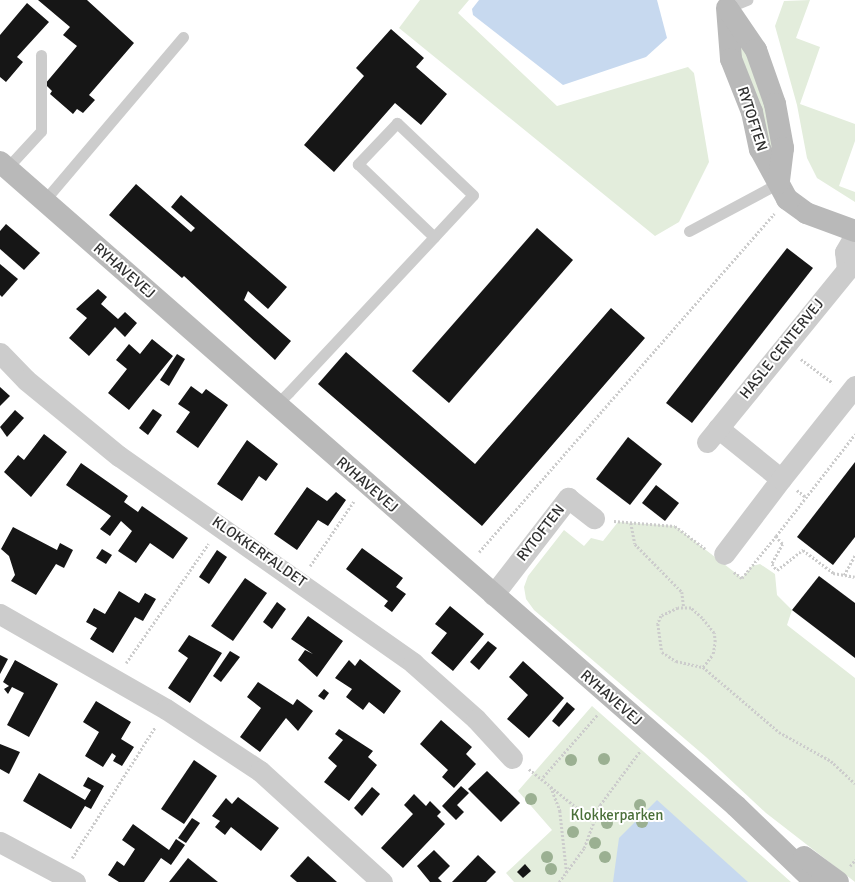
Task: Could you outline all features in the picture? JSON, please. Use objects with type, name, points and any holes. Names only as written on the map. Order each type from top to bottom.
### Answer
[{"type":"street","name":"RYTOFTEN","points":[[733,3],[756,50],[775,104],[783,148],[783,191]]},
{"type":"street","name":"RYHAVEVEJ","points":[[2,168],[44,201],[736,806],[815,882]]},
{"type":"street","points":[[783,191],[806,213],[855,231]]},
{"type":"street","name":"HASLE CENTERVEJ","points":[[781,480],[713,435],[785,346],[851,274],[845,252],[855,235]]},
{"type":"street","name":"KLOKKERFALDET","points":[[0,353],[26,380],[119,456],[221,525],[413,663],[476,719],[512,758]]},
{"type":"street","points":[[724,554],[852,390]]},
{"type":"street","name":"RYTOFTEN","points":[[493,595],[568,498],[594,518]]},
{"type":"street","points":[[0,614],[166,709],[260,771],[382,882]]},
{"type":"street","name":"RYHAVEVEJ","points":[[736,806],[838,882]]},
{"type":"street","points":[[0,842],[68,878]]},
{"type":"lane","points":[[44,201],[183,37]]},
{"type":"lane","points":[[2,168],[41,131],[41,55]]},
{"type":"lane","points":[[276,405],[474,195],[396,123],[358,164],[434,236]]},
{"type":"lane","points":[[689,231],[783,191]]},
{"type":"path","points":[[464,569],[783,191]]},
{"type":"path","points":[[785,346],[852,390]]},
{"type":"path","points":[[776,536],[855,434]]},
{"type":"path","points":[[299,581],[356,498]]},
{"type":"path","points":[[631,523],[635,544],[682,592],[684,608]]},
{"type":"path","points":[[114,680],[221,525]]},
{"type":"path","points":[[844,575],[855,555]]},
{"type":"path","points":[[703,667],[713,654],[714,633],[691,608],[684,608],[661,616],[658,624],[662,652],[676,661],[703,667],[779,732],[831,762],[855,783]]},
{"type":"path","points":[[543,777],[611,698]]},
{"type":"path","points":[[68,878],[166,709]]},
{"type":"path","points":[[559,882],[567,874],[584,848],[592,820],[653,735]]},
{"type":"path","points":[[512,758],[543,777],[592,820]]},
{"type":"path","points":[[550,784],[560,811],[567,874]]},
{"type":"green space","points":[[420,0],[469,0],[458,13],[557,106],[688,67],[694,73],[709,162],[679,222],[655,236],[399,28]]},
{"type":"green space","points":[[810,0],[796,38],[820,47],[800,104],[855,124],[855,141],[839,186],[855,192],[855,202],[817,178],[807,158],[797,105],[775,26],[784,1]]},
{"type":"green space","points":[[735,41],[741,41],[767,107],[775,149],[770,148]]},
{"type":"green space","points":[[618,522],[675,526],[742,578],[752,566],[760,564],[775,574],[777,595],[792,610],[787,625],[855,678],[855,882],[766,813],[706,757],[534,610],[526,599],[524,587],[528,576],[564,530],[584,546],[591,538],[603,541]]},
{"type":"green space","name":"Klokkerparken","points":[[592,706],[791,882],[514,882],[506,873],[552,830],[518,791]]},
{"type":"water","points":[[479,0],[657,0],[667,38],[646,57],[563,85],[473,15],[472,9]]},
{"type":"water","points":[[657,800],[748,882],[613,882],[619,838]]},
{"type":"building","points":[[38,0],[87,0],[134,43],[89,95],[95,100],[83,113],[77,109],[73,114],[50,94],[52,91],[45,84],[77,46],[63,35],[70,27]]},
{"type":"building","points":[[27,3],[49,22],[17,57],[23,62],[6,82],[0,77],[0,35]]},
{"type":"building","points":[[391,29],[424,58],[416,67],[447,94],[421,125],[395,103],[334,172],[304,145],[364,76],[356,68]]},
{"type":"building","points":[[136,184],[191,232],[195,228],[171,207],[181,195],[287,287],[268,309],[248,291],[244,300],[291,341],[275,360],[184,276],[182,278],[109,215]]},
{"type":"building","points":[[6,224],[40,253],[24,270],[0,249],[0,231]]},
{"type":"building","points":[[537,228],[573,260],[449,403],[412,371]]},
{"type":"building","points":[[787,248],[813,268],[692,423],[666,403]]},
{"type":"building","points":[[0,264],[18,279],[2,297],[0,295]]},
{"type":"building","points":[[98,289],[107,297],[101,304],[118,319],[125,312],[137,323],[125,337],[115,327],[89,356],[69,338],[87,318],[76,309]]},
{"type":"building","points":[[611,308],[645,338],[482,526],[318,384],[346,352],[475,464]]},
{"type":"building","points":[[152,339],[173,356],[129,410],[108,393],[127,369],[116,360],[129,344],[140,354]]},
{"type":"building","points":[[177,354],[185,359],[169,386],[160,380]]},
{"type":"building","points":[[191,386],[202,394],[206,389],[228,405],[198,448],[176,432],[190,412],[178,404]]},
{"type":"building","points":[[0,387],[10,396],[0,406]]},
{"type":"building","points":[[153,409],[162,415],[148,435],[139,428]]},
{"type":"building","points":[[15,410],[24,418],[7,437],[0,427]]},
{"type":"building","points":[[44,434],[67,452],[31,497],[4,472],[18,455],[24,460]]},
{"type":"building","points":[[628,437],[662,464],[630,505],[596,479]]},
{"type":"building","points":[[247,440],[278,464],[266,481],[259,476],[242,501],[217,484]]},
{"type":"building","points":[[855,462],[855,537],[833,565],[797,537]]},
{"type":"building","points":[[81,463],[128,496],[124,502],[138,512],[142,506],[188,538],[173,559],[150,543],[136,563],[118,551],[132,531],[121,521],[110,536],[100,529],[111,516],[66,485]]},
{"type":"building","points":[[656,485],[679,503],[665,521],[642,503]]},
{"type":"building","points":[[307,487],[327,501],[336,492],[346,500],[328,526],[318,520],[297,550],[274,534]]},
{"type":"building","points":[[13,527],[57,550],[60,543],[73,550],[64,568],[56,564],[36,595],[11,581],[15,575],[9,556],[1,549]]},
{"type":"building","points":[[362,548],[403,578],[396,587],[406,594],[392,612],[384,606],[388,601],[346,569]]},
{"type":"building","points":[[102,549],[112,555],[106,564],[96,558]]},
{"type":"building","points":[[217,550],[227,557],[209,584],[199,577]]},
{"type":"building","points":[[819,576],[855,603],[855,658],[792,610]]},
{"type":"building","points":[[245,578],[267,593],[233,641],[211,626]]},
{"type":"building","points":[[119,591],[139,603],[145,593],[156,599],[143,621],[135,617],[113,653],[90,639],[97,628],[86,622],[94,608],[105,614]]},
{"type":"building","points":[[277,602],[286,609],[272,629],[263,622]]},
{"type":"building","points":[[450,606],[484,634],[453,671],[431,653],[447,633],[435,624]]},
{"type":"building","points":[[308,616],[343,641],[317,677],[298,660],[305,650],[313,654],[291,639]]},
{"type":"building","points":[[189,635],[222,653],[190,703],[168,688],[188,658],[178,651]]},
{"type":"building","points":[[488,641],[497,648],[479,670],[470,662]]},
{"type":"building","points":[[230,651],[240,657],[221,682],[213,676]]},
{"type":"building","points":[[0,655],[8,659],[0,674]]},
{"type":"building","points":[[360,659],[401,691],[384,714],[369,702],[363,710],[346,697],[352,689],[335,678],[349,660],[355,666]]},
{"type":"building","points":[[15,660],[58,684],[29,737],[7,725],[24,693],[12,687],[8,694],[4,689],[9,686],[3,682]]},
{"type":"building","points":[[523,661],[564,698],[529,738],[507,719],[528,695],[509,677]]},
{"type":"building","points":[[258,682],[293,705],[297,699],[313,711],[298,731],[286,718],[260,752],[240,737],[261,708],[247,697]]},
{"type":"building","points":[[324,689],[329,693],[324,700],[318,696]]},
{"type":"building","points":[[96,701],[131,722],[121,739],[134,747],[122,766],[113,761],[116,756],[112,753],[103,767],[85,756],[99,732],[83,722]]},
{"type":"building","points":[[567,702],[575,709],[559,727],[552,721]]},
{"type":"building","points":[[441,720],[472,747],[466,754],[476,764],[454,788],[442,777],[448,770],[420,744]]},
{"type":"building","points":[[339,729],[373,751],[368,757],[377,765],[349,801],[324,782],[337,766],[328,758],[343,740],[335,734]]},
{"type":"building","points":[[0,744],[20,752],[9,774],[0,769]]},
{"type":"building","points":[[194,760],[217,776],[184,824],[161,809]]},
{"type":"building","points":[[487,771],[520,803],[501,822],[468,789]]},
{"type":"building","points":[[39,773],[85,800],[91,790],[83,786],[88,777],[104,786],[91,809],[85,806],[71,829],[23,801]]},
{"type":"building","points":[[461,786],[469,793],[457,805],[464,812],[456,820],[442,806]]},
{"type":"building","points":[[372,787],[380,794],[362,816],[354,808]]},
{"type":"building","points":[[414,794],[426,806],[430,801],[441,812],[437,816],[445,824],[403,868],[381,848],[413,814],[404,805]]},
{"type":"building","points":[[238,797],[279,828],[261,851],[231,827],[225,835],[215,827],[220,821],[212,816],[226,798],[232,804]]},
{"type":"building","points":[[192,818],[200,823],[186,843],[178,838]]},
{"type":"building","points":[[133,824],[169,850],[176,839],[185,845],[171,865],[161,858],[144,882],[119,882],[108,875],[117,861],[124,866],[135,849],[122,840]]},
{"type":"building","points":[[434,850],[450,866],[438,878],[442,882],[430,882],[417,866]]},
{"type":"building","points":[[478,855],[496,872],[486,882],[452,882]]},
{"type":"building","points":[[308,856],[337,882],[297,882],[290,876]]},
{"type":"building","points":[[188,858],[218,882],[169,882]]},
{"type":"building","points":[[525,864],[531,871],[523,878],[517,872]]}]
